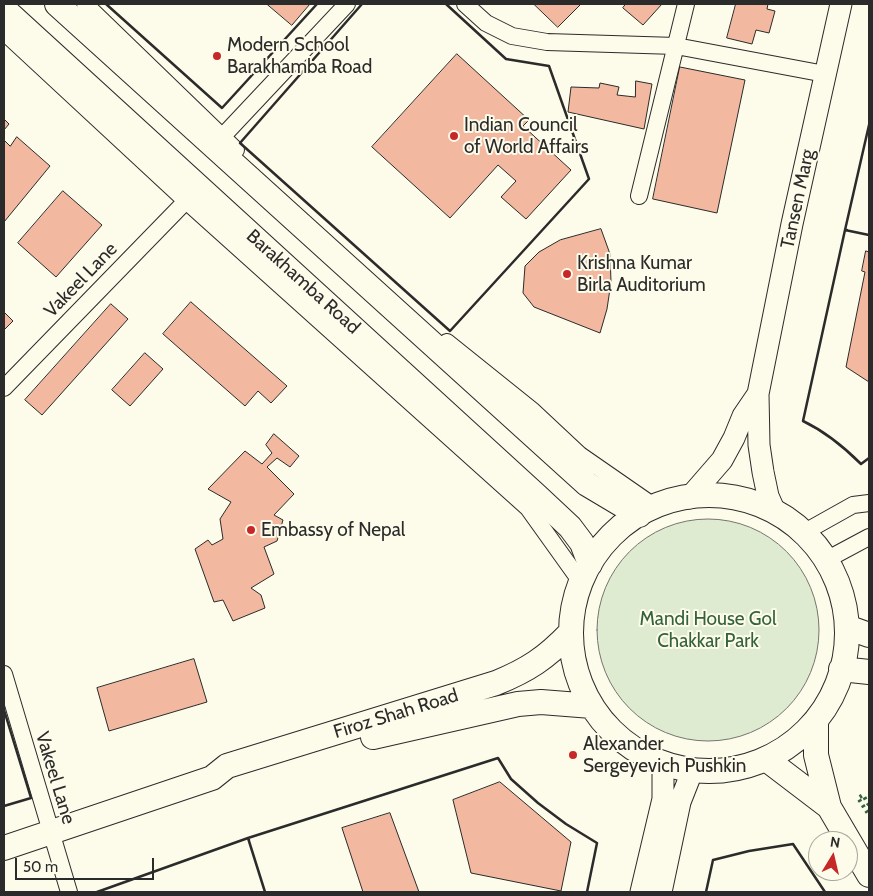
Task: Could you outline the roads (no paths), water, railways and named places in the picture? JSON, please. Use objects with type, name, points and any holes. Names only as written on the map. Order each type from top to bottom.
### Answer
[{"type":"main road","points":[[57,4],[586,484],[647,511]]},
{"type":"main road","name":"Barakhamba Road","points":[[4,9],[570,527],[582,544],[586,573]]},
{"type":"main road","points":[[706,496],[732,498],[758,505],[775,512],[803,533],[826,560],[835,576],[845,609],[847,627],[846,655],[829,703],[816,721],[800,737],[783,750],[766,759],[734,769],[708,771],[663,763],[621,740],[605,724],[592,706],[582,686],[575,666],[570,633],[575,603],[586,573],[611,536],[647,511],[689,498],[706,496]]},
{"type":"main road","points":[[847,627],[869,635]]},
{"type":"main road","name":"Firoz Shah Road","points":[[4,848],[51,834],[212,778],[228,766],[496,683],[518,674],[539,662],[570,633]]},
{"type":"main road","points":[[840,669],[869,672]]},
{"type":"main road","name":"Firoz Shah Road","points":[[212,778],[230,781],[387,732],[505,706],[541,702],[592,706]]},
{"type":"main road","points":[[816,721],[816,755],[829,807],[869,875]]},
{"type":"main road","points":[[766,759],[829,807]]},
{"type":"street","points":[[85,4],[222,137],[392,294],[462,355],[532,410],[580,455],[647,511]]},
{"type":"street","points":[[222,137],[347,4]]},
{"type":"street","points":[[465,4],[486,23],[512,36],[547,42],[676,46],[825,74]]},
{"type":"street","points":[[639,196],[686,4]]},
{"type":"street","name":"Tansen Marg","points":[[775,512],[768,496],[759,445],[758,394],[790,234],[841,4]]},
{"type":"street","points":[[4,32],[186,201],[528,508],[586,573]]},
{"type":"street","name":"Vakeel Lane","points":[[4,388],[186,201]]},
{"type":"street","name":"Tansen Marg","points":[[689,498],[722,460],[743,416],[758,394]]},
{"type":"street","points":[[803,533],[853,505],[869,503]]},
{"type":"street","points":[[826,560],[869,537]]},
{"type":"street","name":"Vakeel Lane","points":[[4,674],[69,892]]},
{"type":"street","points":[[641,892],[662,798],[663,763]]},
{"type":"street","points":[[660,892],[680,802],[693,769]]},
{"type":"place","name":"Modern School Barakhamba Road","points":[[217,56]]},
{"type":"place","name":"Indian Council of World Affairs","points":[[454,136]]},
{"type":"place","name":"Krishna Kumar Birla Auditorium","points":[[567,274]]},
{"type":"place","name":"Embassy of Nepal","points":[[251,530]]},
{"type":"place","name":"Alexander Sergeyevich Pushkin","points":[[573,755]]},
{"type":"park label","name":"Mandi House Gol Chakkar Park","points":[[708,630]]}]
